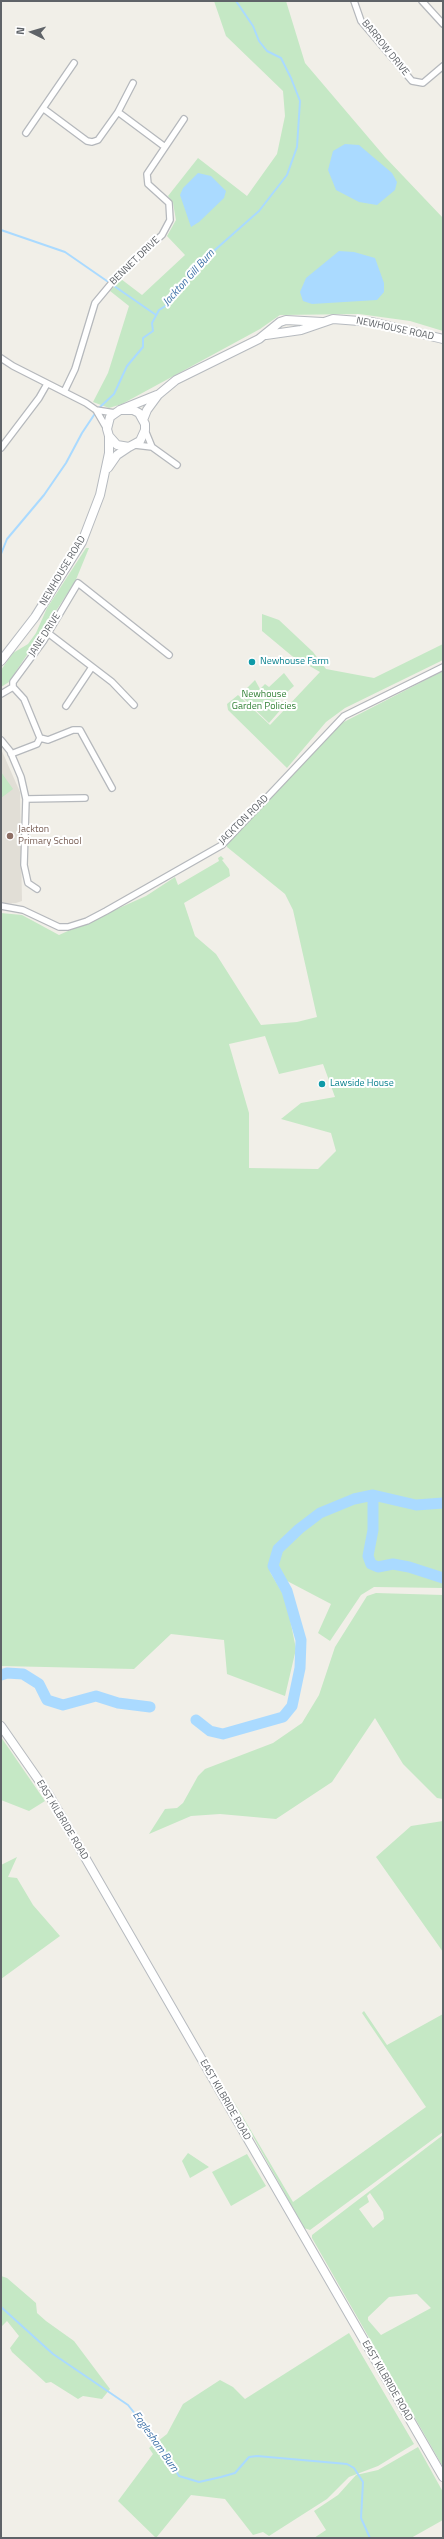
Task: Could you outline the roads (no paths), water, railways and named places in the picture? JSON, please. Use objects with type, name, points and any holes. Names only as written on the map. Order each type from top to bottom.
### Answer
[{"type":"main road","name":"NEWHOUSE ROAD","points":[[266,335],[301,330],[332,319],[372,322],[443,339]]},
{"type":"main road","name":"NEWHOUSE ROAD","points":[[143,420],[147,410],[158,395],[176,380],[266,335],[286,320],[322,322]]},
{"type":"main road","name":"NEWHOUSE ROAD","points":[[118,411],[158,395]]},
{"type":"main road","points":[[133,410],[143,420],[145,430],[140,441],[132,446],[117,445],[108,432],[108,423],[118,411],[133,410]]},
{"type":"main road","name":"NEWHOUSE ROAD","points":[[1,661],[35,616],[82,542],[92,520],[106,470],[110,449],[108,432]]},
{"type":"main road","name":"NEWHOUSE ROAD","points":[[106,470],[117,455],[132,446]]},
{"type":"main road","name":"EAST KILBRIDE ROAD","points":[[1,1726],[55,1805],[443,2477]]},
{"type":"street","name":"BARROW DRIVE","points":[[354,1],[361,21],[412,81],[423,83],[443,66]]},
{"type":"street","points":[[422,1],[443,24]]},
{"type":"street","points":[[26,133],[44,109],[74,63]]},
{"type":"street","points":[[44,109],[87,141],[92,142],[98,140],[118,112],[133,83]]},
{"type":"street","points":[[118,112],[166,147]]},
{"type":"street","name":"BENNET DRIVE","points":[[64,392],[75,369],[95,303],[120,273],[162,235],[170,220],[170,203],[148,184],[146,179],[149,168],[166,147],[184,119]]},
{"type":"street","points":[[1,358],[12,366],[96,410],[118,411]]},
{"type":"street","points":[[1,448],[39,398],[47,384]]},
{"type":"street","points":[[96,410],[108,432]]},
{"type":"street","points":[[145,430],[152,447],[176,465]]},
{"type":"street","points":[[132,446],[152,447]]},
{"type":"street","name":"JANE DRIVE","points":[[13,687],[13,682],[48,633],[78,583],[169,656]]},
{"type":"street","points":[[48,633],[112,682],[134,705]]},
{"type":"street","points":[[66,706],[92,667]]},
{"type":"street","name":"JACKTON ROAD","points":[[1,906],[23,910],[59,927],[68,927],[87,921],[106,911],[222,845],[344,716],[443,667]]},
{"type":"street","points":[[1,694],[13,687],[24,699],[40,738],[37,744],[11,754]]},
{"type":"street","points":[[40,738],[48,740],[73,730],[80,730],[112,788]]},
{"type":"street","points":[[1,740],[11,754],[21,777],[26,799],[24,865],[28,883],[37,889]]},
{"type":"street","points":[[26,799],[85,798]]},
{"type":"water","points":[[345,144],[359,145],[392,173],[397,182],[395,190],[377,205],[359,202],[336,190],[328,170],[333,151]]},
{"type":"water","points":[[198,173],[211,176],[226,191],[224,198],[199,222],[191,227],[180,195],[183,188]]},
{"type":"water","points":[[339,251],[354,252],[375,258],[384,283],[384,292],[377,300],[312,304],[303,301],[300,292],[306,278]]},
{"type":"waterway","name":"Jackton Gill Burn","points":[[99,408],[114,394],[127,366],[143,347],[143,338],[153,331],[152,323],[159,310],[167,305],[179,287],[216,249],[259,211],[287,175],[297,147],[300,101],[291,78],[281,58],[267,51],[259,41],[253,26],[236,1]]},
{"type":"waterway","points":[[1,230],[65,252],[156,315]]},
{"type":"waterway","name":"Jackton Gill Burn","points":[[1,554],[7,539],[44,495],[66,463],[82,433],[96,412]]},
{"type":"waterway","points":[[373,1495],[373,1530],[368,1556],[371,1564],[378,1567],[393,1564],[409,1567],[443,1578]]},
{"type":"waterway","points":[[196,1720],[210,1731],[223,1734],[283,1717],[292,1706],[300,1668],[301,1640],[287,1591],[273,1566],[278,1549],[299,1529],[320,1513],[354,1499],[373,1495],[416,1505],[443,1503]]},
{"type":"waterway","points":[[1,1675],[7,1673],[23,1674],[39,1684],[47,1700],[63,1705],[96,1696],[118,1703],[150,1707]]},
{"type":"waterway","name":"Eaglesham Burn","points":[[1,2307],[53,2354],[128,2405],[164,2450],[179,2476],[199,2482],[221,2477],[235,2473],[249,2457],[257,2456],[347,2464],[354,2468],[363,2482],[361,2518],[370,2538]]},
{"type":"place","name":"Newhouse Farm","points":[[252,662]]},
{"type":"place","name":"Jackton Primary School","points":[[10,836]]},
{"type":"place","name":"Lawside House","points":[[322,1084]]},
{"type":"park label","name":"Newhouse Garden Policies","points":[[264,700]]}]
